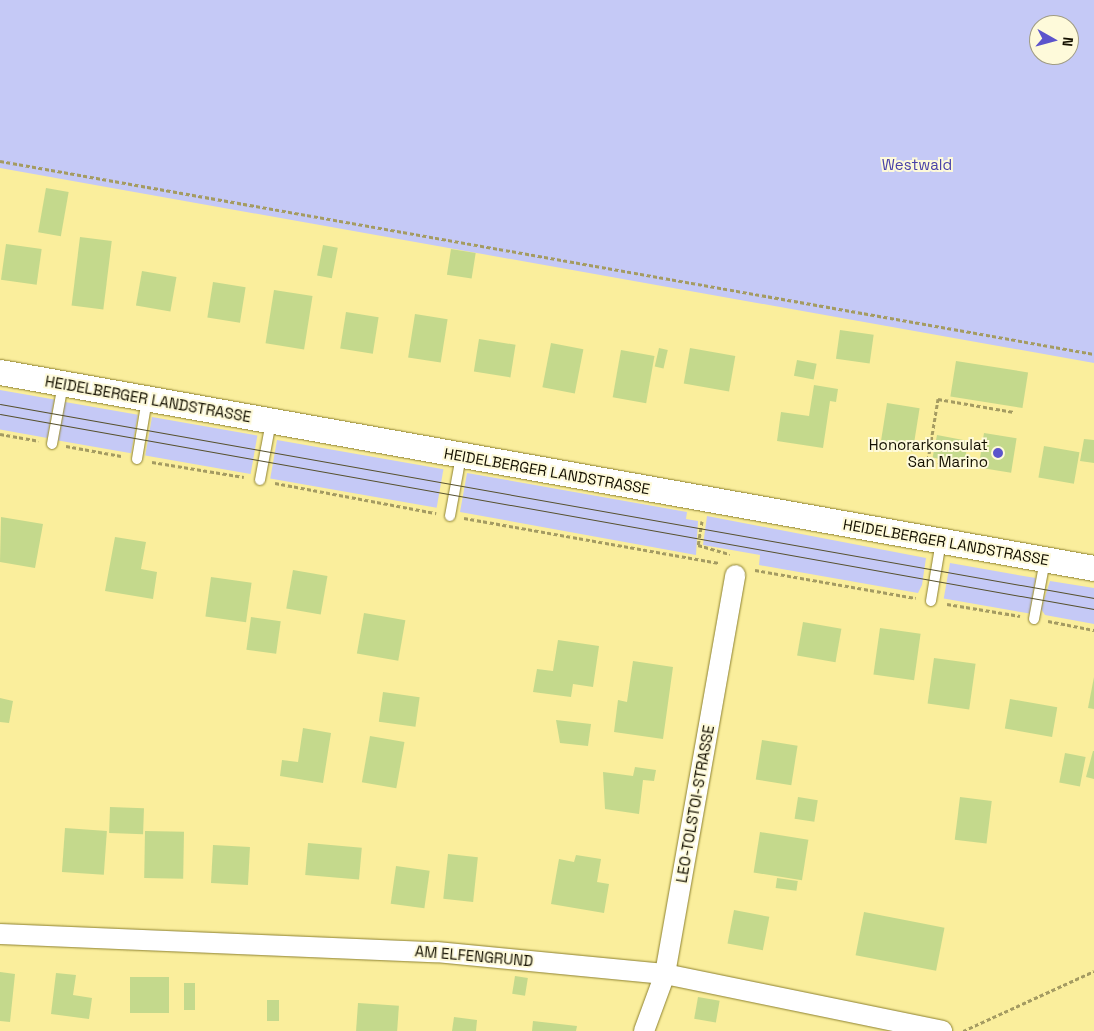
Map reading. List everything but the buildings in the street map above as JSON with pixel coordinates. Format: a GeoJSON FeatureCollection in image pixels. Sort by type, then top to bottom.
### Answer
{"type":"FeatureCollection","features":[{"type":"Feature","properties":{"kind":"street","name":"HEIDELBERGER LANDSTRASSE"},"geometry":{"type":"LineString","coordinates":[[0,372],[1094,568]]}},
{"type":"Feature","properties":{"kind":"street","name":"LEO-TOLSTOI-STRASSE"},"geometry":{"type":"LineString","coordinates":[[644,1031],[665,974],[737,566]]}},
{"type":"Feature","properties":{"kind":"street","name":"AM ELFENGRUND"},"geometry":{"type":"LineString","coordinates":[[0,934],[436,952],[665,974],[942,1031]]}},
{"type":"Feature","properties":{"kind":"lane"},"geometry":{"type":"LineString","coordinates":[[52,444],[63,384]]}},
{"type":"Feature","properties":{"kind":"lane"},"geometry":{"type":"LineString","coordinates":[[137,459],[147,399]]}},
{"type":"Feature","properties":{"kind":"lane"},"geometry":{"type":"LineString","coordinates":[[260,480],[271,422]]}},
{"type":"Feature","properties":{"kind":"lane"},"geometry":{"type":"LineString","coordinates":[[450,516],[461,456]]}},
{"type":"Feature","properties":{"kind":"lane"},"geometry":{"type":"LineString","coordinates":[[931,601],[941,540]]}},
{"type":"Feature","properties":{"kind":"lane"},"geometry":{"type":"LineString","coordinates":[[1034,619],[1045,560]]}},
{"type":"Feature","properties":{"kind":"path"},"geometry":{"type":"LineString","coordinates":[[0,162],[1094,354]]}},
{"type":"Feature","properties":{"kind":"path"},"geometry":{"type":"LineString","coordinates":[[948,463],[928,460],[938,399],[1014,412]]}},
{"type":"Feature","properties":{"kind":"path"},"geometry":{"type":"LineString","coordinates":[[0,434],[1094,630]]}},
{"type":"Feature","properties":{"kind":"path"},"geometry":{"type":"LineString","coordinates":[[706,499],[698,545],[737,566]]}},
{"type":"Feature","properties":{"kind":"path"},"geometry":{"type":"LineString","coordinates":[[962,1031],[1094,971]]}},
{"type":"Feature","properties":{"kind":"green space","name":"Westwald"},"geometry":{"type":"Polygon","coordinates":[[[0,0],[1094,0],[1094,363],[0,168],[0,0]]]}},
{"type":"Feature","properties":{"kind":"green space"},"geometry":{"type":"Polygon","coordinates":[[[0,390],[54,400],[47,438],[0,430],[0,390]]]}},
{"type":"Feature","properties":{"kind":"green space"},"geometry":{"type":"Polygon","coordinates":[[[65,402],[138,415],[131,453],[58,440],[65,402]]]}},
{"type":"Feature","properties":{"kind":"green space"},"geometry":{"type":"Polygon","coordinates":[[[152,417],[257,436],[251,474],[145,455],[152,417]]]}},
{"type":"Feature","properties":{"kind":"green space"},"geometry":{"type":"Polygon","coordinates":[[[277,440],[443,469],[437,508],[270,478],[277,440]]]}},
{"type":"Feature","properties":{"kind":"green space"},"geometry":{"type":"Polygon","coordinates":[[[467,473],[687,512],[686,519],[698,521],[696,555],[460,512],[467,473]]]}},
{"type":"Feature","properties":{"kind":"green space"},"geometry":{"type":"Polygon","coordinates":[[[707,516],[926,558],[922,585],[918,593],[759,565],[760,555],[703,545],[707,516]]]}},
{"type":"Feature","properties":{"kind":"green space"},"geometry":{"type":"Polygon","coordinates":[[[950,563],[1036,578],[1029,614],[944,598],[950,563]]]}},
{"type":"Feature","properties":{"kind":"green space"},"geometry":{"type":"Polygon","coordinates":[[[1050,581],[1094,588],[1094,624],[1045,615],[1041,609],[1050,581]]]}},
{"type":"Feature","properties":{"kind":"tram line"},"geometry":{"type":"LineString","coordinates":[[0,404],[1094,598]]}},
{"type":"Feature","properties":{"kind":"tram line"},"geometry":{"type":"LineString","coordinates":[[0,414],[1094,609]]}},
{"type":"Feature","properties":{"kind":"place","name":"Honorarkonsulat San Marino"},"geometry":{"type":"Point","coordinates":[998,453]}}]}
